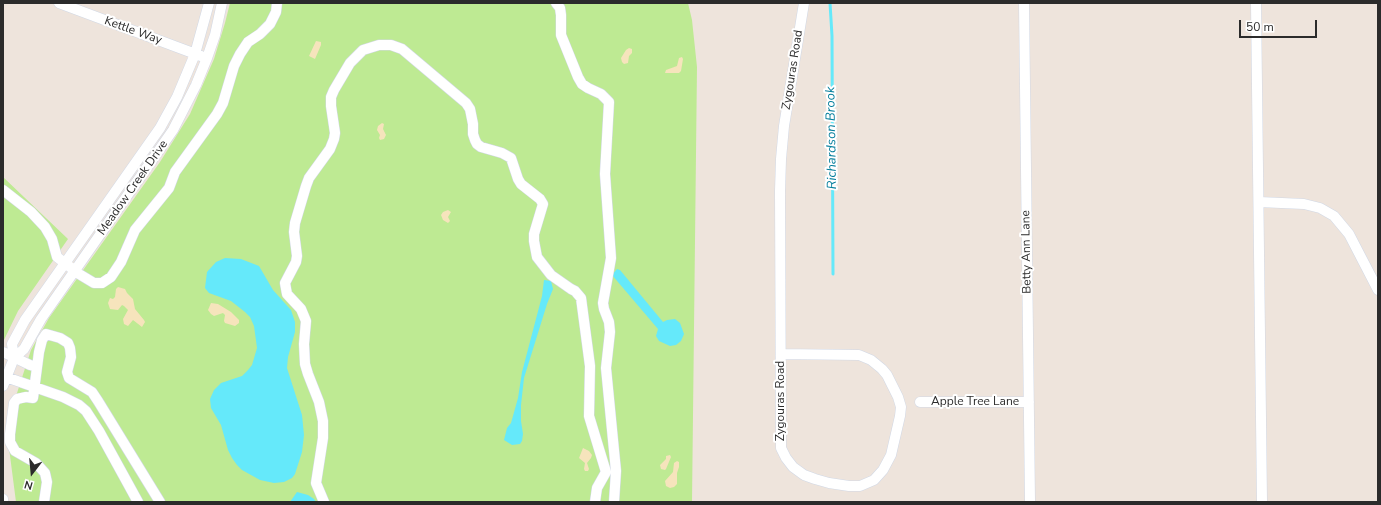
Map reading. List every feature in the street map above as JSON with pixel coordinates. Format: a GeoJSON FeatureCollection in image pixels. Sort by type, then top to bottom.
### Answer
{"type":"FeatureCollection","features":[{"type":"Feature","properties":{"kind":"street","name":"Kettle Way"},"geometry":{"type":"LineString","coordinates":[[59,3],[207,58]]}},
{"type":"Feature","properties":{"kind":"street","name":"Meadow Creek Drive"},"geometry":{"type":"LineString","coordinates":[[14,358],[12,344],[33,308],[160,128],[177,97],[195,54],[209,3]]}},
{"type":"Feature","properties":{"kind":"street","name":"Meadow Creek Drive"},"geometry":{"type":"LineString","coordinates":[[4,380],[14,358],[24,350],[41,319],[173,130],[194,90],[207,58],[222,3]]}},
{"type":"Feature","properties":{"kind":"street"},"geometry":{"type":"LineString","coordinates":[[3,190],[31,212],[45,227],[52,239],[57,256],[65,263],[84,278],[94,283],[102,283],[111,277],[121,262],[135,230],[169,188],[176,172],[217,114],[223,102],[234,66],[240,54],[248,42],[260,34],[270,24],[276,12],[277,3]]}},
{"type":"Feature","properties":{"kind":"street"},"geometry":{"type":"LineString","coordinates":[[556,3],[560,8],[561,35],[578,77],[582,84],[601,94],[609,102],[605,174],[611,258],[603,303],[609,322],[610,332],[608,359],[606,364],[616,471],[614,502]]}},
{"type":"Feature","properties":{"kind":"street","name":"Zygouras Road"},"geometry":{"type":"LineString","coordinates":[[781,354],[859,355],[871,360],[882,369],[898,397],[901,407],[893,449],[883,470],[874,480],[865,484],[854,486],[829,484],[804,475],[793,467],[781,448],[781,354],[781,154],[784,126],[804,3]]}},
{"type":"Feature","properties":{"kind":"street","name":"Betty Ann Lane"},"geometry":{"type":"LineString","coordinates":[[1024,3],[1030,502]]}},
{"type":"Feature","properties":{"kind":"street"},"geometry":{"type":"LineString","coordinates":[[1256,3],[1262,502]]}},
{"type":"Feature","properties":{"kind":"street"},"geometry":{"type":"LineString","coordinates":[[324,502],[316,483],[323,438],[323,421],[319,402],[305,364],[304,344],[306,321],[301,309],[287,294],[285,283],[296,262],[297,256],[294,223],[306,186],[330,149],[334,139],[335,133],[331,97],[350,64],[356,57],[363,50],[380,45],[391,45],[402,49],[466,103],[470,108],[473,134],[478,144],[481,147],[502,153],[511,158],[521,184],[540,199],[543,204],[534,234],[537,257],[551,275],[575,291],[581,298],[590,366],[589,416],[606,472],[597,488],[595,502]]}},
{"type":"Feature","properties":{"kind":"street"},"geometry":{"type":"LineString","coordinates":[[1259,202],[1304,204],[1320,208],[1334,216],[1349,234],[1378,290]]}},
{"type":"Feature","properties":{"kind":"street"},"geometry":{"type":"LineString","coordinates":[[97,218],[107,225]]}},
{"type":"Feature","properties":{"kind":"street"},"geometry":{"type":"LineString","coordinates":[[44,502],[47,482],[45,473],[36,463],[15,451],[10,442],[7,422],[17,399],[26,397],[33,398],[42,340],[46,334],[60,338],[68,343],[71,357],[67,372],[70,378],[92,392],[160,502]]}},
{"type":"Feature","properties":{"kind":"street"},"geometry":{"type":"LineString","coordinates":[[3,352],[30,365],[37,366]]}},
{"type":"Feature","properties":{"kind":"street"},"geometry":{"type":"LineString","coordinates":[[4,380],[35,387],[72,401],[86,411],[99,431],[138,502]]}},
{"type":"Feature","properties":{"kind":"street","name":"Apple Tree Lane"},"geometry":{"type":"LineString","coordinates":[[920,402],[1029,402]]}},
{"type":"Feature","properties":{"kind":"green space"},"geometry":{"type":"Polygon","coordinates":[[[230,3],[688,3],[692,20],[697,67],[692,502],[16,502],[9,448],[12,418],[17,393],[31,350],[49,318],[160,162],[190,114],[214,59],[230,3]]]}},
{"type":"Feature","properties":{"kind":"green space"},"geometry":{"type":"Polygon","coordinates":[[[3,177],[68,239],[18,311],[3,342],[3,177]]]}},
{"type":"Feature","properties":{"kind":"sand"},"geometry":{"type":"Polygon","coordinates":[[[316,41],[321,42],[321,45],[315,59],[309,56],[316,41]]]}},
{"type":"Feature","properties":{"kind":"sand"},"geometry":{"type":"Polygon","coordinates":[[[629,48],[632,49],[632,53],[629,56],[628,63],[624,64],[621,58],[629,48]]]}},
{"type":"Feature","properties":{"kind":"sand"},"geometry":{"type":"Polygon","coordinates":[[[682,57],[681,71],[679,73],[665,73],[666,70],[677,66],[679,58],[682,57]]]}},
{"type":"Feature","properties":{"kind":"sand"},"geometry":{"type":"Polygon","coordinates":[[[382,123],[384,124],[383,129],[386,135],[384,139],[380,140],[380,135],[377,130],[378,126],[382,123]]]}},
{"type":"Feature","properties":{"kind":"sand"},"geometry":{"type":"Polygon","coordinates":[[[448,210],[451,212],[448,217],[450,221],[448,223],[443,220],[441,215],[443,212],[448,210]]]}},
{"type":"Feature","properties":{"kind":"sand"},"geometry":{"type":"Polygon","coordinates":[[[118,287],[125,289],[133,299],[135,309],[145,322],[142,327],[133,320],[128,326],[124,324],[123,319],[128,310],[124,306],[122,305],[118,310],[110,309],[108,303],[110,298],[113,299],[115,297],[116,289],[118,287]]]}},
{"type":"Feature","properties":{"kind":"sand"},"geometry":{"type":"Polygon","coordinates":[[[211,303],[218,304],[231,312],[239,320],[239,323],[235,326],[225,323],[225,315],[223,313],[214,316],[211,314],[208,310],[211,303]]]}},
{"type":"Feature","properties":{"kind":"sand"},"geometry":{"type":"Polygon","coordinates":[[[583,448],[589,451],[592,455],[587,463],[589,469],[588,471],[585,471],[585,463],[579,458],[583,448]]]}},
{"type":"Feature","properties":{"kind":"sand"},"geometry":{"type":"Polygon","coordinates":[[[670,455],[671,457],[666,469],[661,469],[660,465],[666,459],[666,456],[670,455]]]}},
{"type":"Feature","properties":{"kind":"sand"},"geometry":{"type":"Polygon","coordinates":[[[677,461],[679,462],[679,467],[677,473],[677,484],[670,488],[666,486],[665,481],[673,472],[674,463],[677,461]]]}},
{"type":"Feature","properties":{"kind":"water"},"geometry":{"type":"Polygon","coordinates":[[[225,258],[241,259],[259,266],[273,290],[291,310],[295,322],[295,332],[288,357],[287,368],[302,415],[304,435],[302,452],[295,474],[292,478],[284,482],[274,483],[260,480],[242,470],[237,465],[228,450],[221,425],[211,408],[210,399],[214,390],[221,383],[242,376],[252,365],[257,348],[254,326],[250,317],[231,301],[209,293],[205,288],[207,272],[216,262],[225,258]]]}},
{"type":"Feature","properties":{"kind":"water"},"geometry":{"type":"Polygon","coordinates":[[[617,269],[620,270],[663,322],[675,319],[680,323],[684,334],[681,341],[676,345],[670,346],[659,341],[656,336],[658,329],[612,275],[617,269]]]}},
{"type":"Feature","properties":{"kind":"water"},"geometry":{"type":"Polygon","coordinates":[[[544,280],[551,281],[553,289],[524,378],[521,405],[522,441],[520,444],[512,445],[504,440],[507,428],[511,423],[518,398],[522,372],[542,296],[544,280]]]}},
{"type":"Feature","properties":{"kind":"water"},"geometry":{"type":"Polygon","coordinates":[[[297,492],[308,495],[316,502],[290,502],[297,492]]]}},
{"type":"Feature","properties":{"kind":"waterway","name":"Richardson Brook"},"geometry":{"type":"LineString","coordinates":[[830,3],[832,36],[833,274]]}}]}
